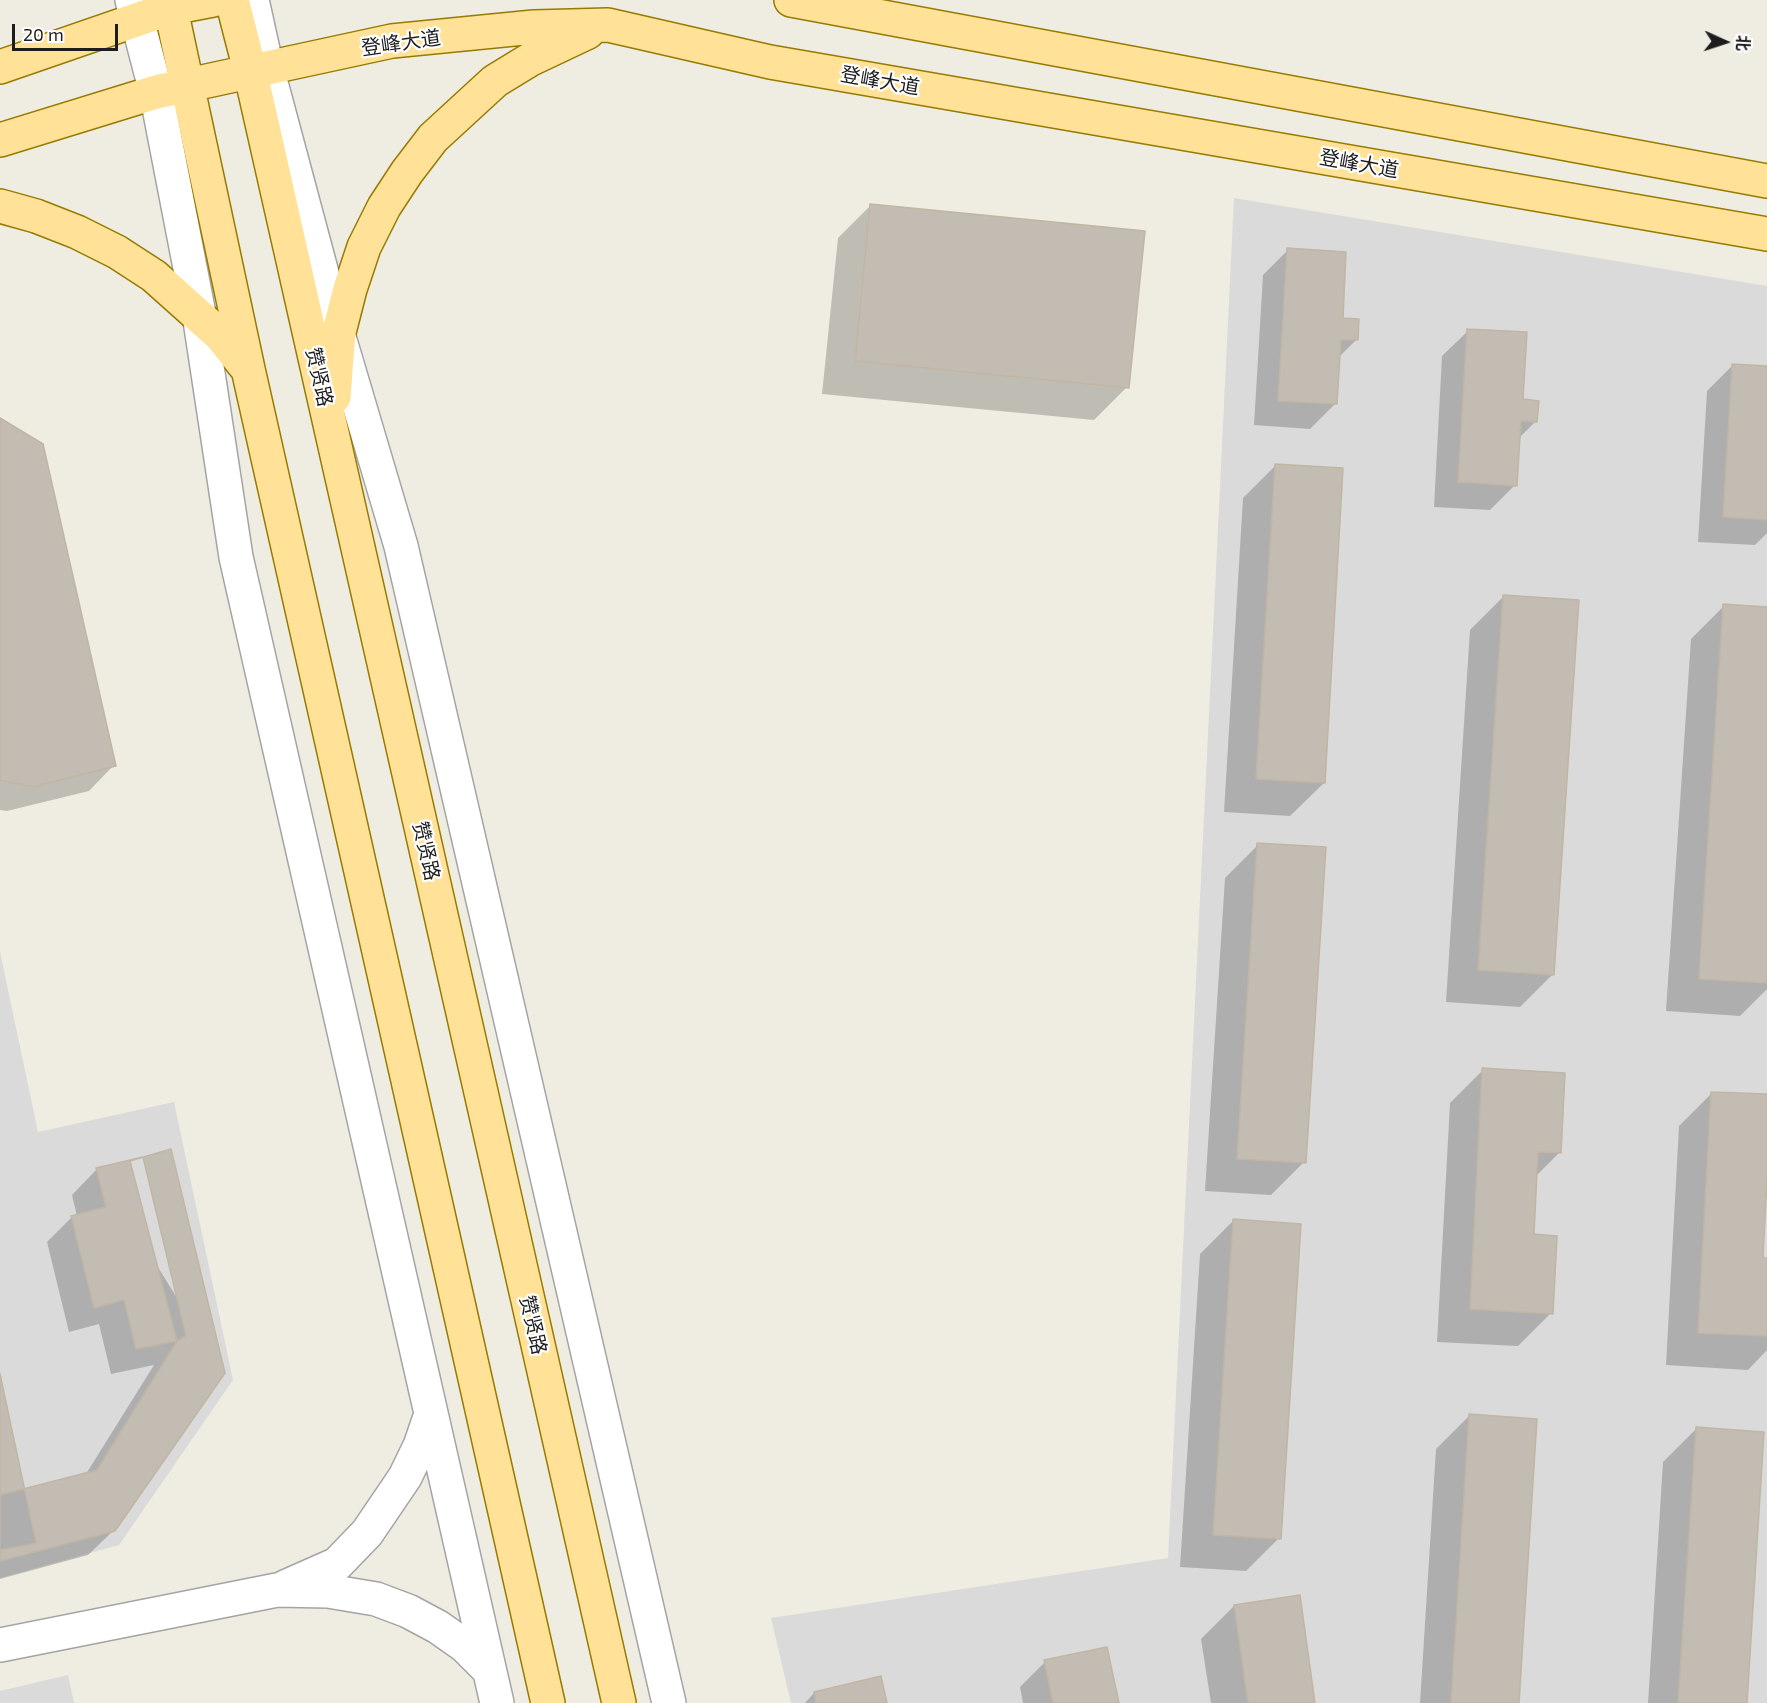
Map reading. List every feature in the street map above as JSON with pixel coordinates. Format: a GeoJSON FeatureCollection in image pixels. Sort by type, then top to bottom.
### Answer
{"type":"FeatureCollection","features":[{"type":"Feature","properties":{"kind":"main road"},"geometry":{"type":"LineString","coordinates":[[0,67],[135,10],[213,0]]}},
{"type":"Feature","properties":{"kind":"main road","name":"赞贤路"},"geometry":{"type":"LineString","coordinates":[[232,0],[259,69],[339,465],[619,1703]]}},
{"type":"Feature","properties":{"kind":"main road"},"geometry":{"type":"LineString","coordinates":[[791,0],[1767,181]]}},
{"type":"Feature","properties":{"kind":"main road"},"geometry":{"type":"LineString","coordinates":[[170,4],[248,369],[548,1703]]}},
{"type":"Feature","properties":{"kind":"main road"},"geometry":{"type":"LineString","coordinates":[[339,465],[334,421],[334,376],[339,337],[350,289],[364,247],[390,198],[433,138],[495,81],[550,49],[608,25]]}},
{"type":"Feature","properties":{"kind":"main road","name":"登峰大道"},"geometry":{"type":"LineString","coordinates":[[0,140],[156,92],[392,42],[534,27],[608,25],[770,62],[1767,234]]}},
{"type":"Feature","properties":{"kind":"main road"},"geometry":{"type":"LineString","coordinates":[[0,206],[67,228],[117,252],[154,276],[199,314],[248,369]]}},
{"type":"Feature","properties":{"kind":"street"},"geometry":{"type":"LineString","coordinates":[[252,0],[259,69],[401,546],[669,1703]]}},
{"type":"Feature","properties":{"kind":"street"},"geometry":{"type":"LineString","coordinates":[[135,10],[156,92],[199,314],[236,557],[496,1703]]}},
{"type":"Feature","properties":{"kind":"street"},"geometry":{"type":"LineString","coordinates":[[0,1645],[277,1590],[337,1564],[367,1533],[405,1477],[420,1446],[431,1414]]}},
{"type":"Feature","properties":{"kind":"street"},"geometry":{"type":"LineString","coordinates":[[277,1590],[352,1594],[408,1611],[438,1627],[465,1646],[489,1670]]}},
{"type":"Feature","properties":{"kind":"shaded area"},"geometry":{"type":"Polygon","coordinates":[[[1234,198],[1767,286],[1767,1703],[791,1703],[771,1618],[1168,1558],[1234,198]]]}},
{"type":"Feature","properties":{"kind":"shaded area"},"geometry":{"type":"Polygon","coordinates":[[[0,952],[38,1132],[174,1102],[233,1380],[119,1545],[0,1578],[0,952]]]}},
{"type":"Feature","properties":{"kind":"shaded area"},"geometry":{"type":"Polygon","coordinates":[[[68,1675],[74,1703],[0,1703],[0,1691],[68,1675]]]}},
{"type":"Feature","properties":{"kind":"building"},"geometry":{"type":"Polygon","coordinates":[[[870,204],[1145,231],[1129,388],[855,361],[870,204]]]}},
{"type":"Feature","properties":{"kind":"building"},"geometry":{"type":"Polygon","coordinates":[[[1287,248],[1346,252],[1343,318],[1359,319],[1358,340],[1341,340],[1337,404],[1278,401],[1287,248]]]}},
{"type":"Feature","properties":{"kind":"building"},"geometry":{"type":"Polygon","coordinates":[[[1467,329],[1527,332],[1523,399],[1539,401],[1537,422],[1521,421],[1517,486],[1458,482],[1467,329]]]}},
{"type":"Feature","properties":{"kind":"building"},"geometry":{"type":"Polygon","coordinates":[[[1732,364],[1767,366],[1767,520],[1723,517],[1732,364]]]}},
{"type":"Feature","properties":{"kind":"building"},"geometry":{"type":"Polygon","coordinates":[[[0,418],[43,444],[116,766],[33,787],[0,780],[0,418]]]}},
{"type":"Feature","properties":{"kind":"building"},"geometry":{"type":"Polygon","coordinates":[[[1275,464],[1343,468],[1325,783],[1256,779],[1275,464]]]}},
{"type":"Feature","properties":{"kind":"building"},"geometry":{"type":"Polygon","coordinates":[[[1503,595],[1579,600],[1554,975],[1478,970],[1503,595]]]}},
{"type":"Feature","properties":{"kind":"building"},"geometry":{"type":"Polygon","coordinates":[[[1723,604],[1767,607],[1767,983],[1699,979],[1723,604]]]}},
{"type":"Feature","properties":{"kind":"building"},"geometry":{"type":"Polygon","coordinates":[[[1257,843],[1326,847],[1306,1163],[1237,1159],[1257,843]]]}},
{"type":"Feature","properties":{"kind":"building"},"geometry":{"type":"Polygon","coordinates":[[[1482,1068],[1565,1073],[1561,1153],[1538,1152],[1534,1234],[1557,1236],[1553,1314],[1470,1309],[1482,1068]]]}},
{"type":"Feature","properties":{"kind":"building"},"geometry":{"type":"Polygon","coordinates":[[[1711,1092],[1767,1094],[1767,1176],[1763,1258],[1767,1258],[1767,1336],[1698,1333],[1711,1092]]]}},
{"type":"Feature","properties":{"kind":"building"},"geometry":{"type":"Polygon","coordinates":[[[171,1149],[225,1373],[115,1531],[0,1561],[0,1495],[97,1470],[177,1341],[130,1161],[171,1149]]]}},
{"type":"Feature","properties":{"kind":"building"},"geometry":{"type":"Polygon","coordinates":[[[143,1157],[186,1336],[177,1341],[136,1349],[124,1300],[94,1308],[71,1216],[106,1207],[96,1168],[143,1157]]]}},
{"type":"Feature","properties":{"kind":"building"},"geometry":{"type":"Polygon","coordinates":[[[1233,1219],[1301,1224],[1281,1539],[1213,1535],[1233,1219]]]}},
{"type":"Feature","properties":{"kind":"building"},"geometry":{"type":"Polygon","coordinates":[[[0,1374],[36,1543],[0,1550],[0,1374]]]}},
{"type":"Feature","properties":{"kind":"building"},"geometry":{"type":"Polygon","coordinates":[[[1469,1414],[1537,1419],[1519,1703],[1451,1703],[1469,1414]]]}},
{"type":"Feature","properties":{"kind":"building"},"geometry":{"type":"Polygon","coordinates":[[[1696,1427],[1764,1432],[1747,1703],[1678,1703],[1696,1427]]]}},
{"type":"Feature","properties":{"kind":"building"},"geometry":{"type":"Polygon","coordinates":[[[1300,1595],[1315,1703],[1248,1703],[1234,1605],[1300,1595]]]}},
{"type":"Feature","properties":{"kind":"building"},"geometry":{"type":"Polygon","coordinates":[[[1107,1647],[1119,1703],[1053,1703],[1044,1660],[1107,1647]]]}},
{"type":"Feature","properties":{"kind":"building"},"geometry":{"type":"Polygon","coordinates":[[[881,1676],[887,1703],[816,1703],[814,1692],[881,1676]]]}}]}
